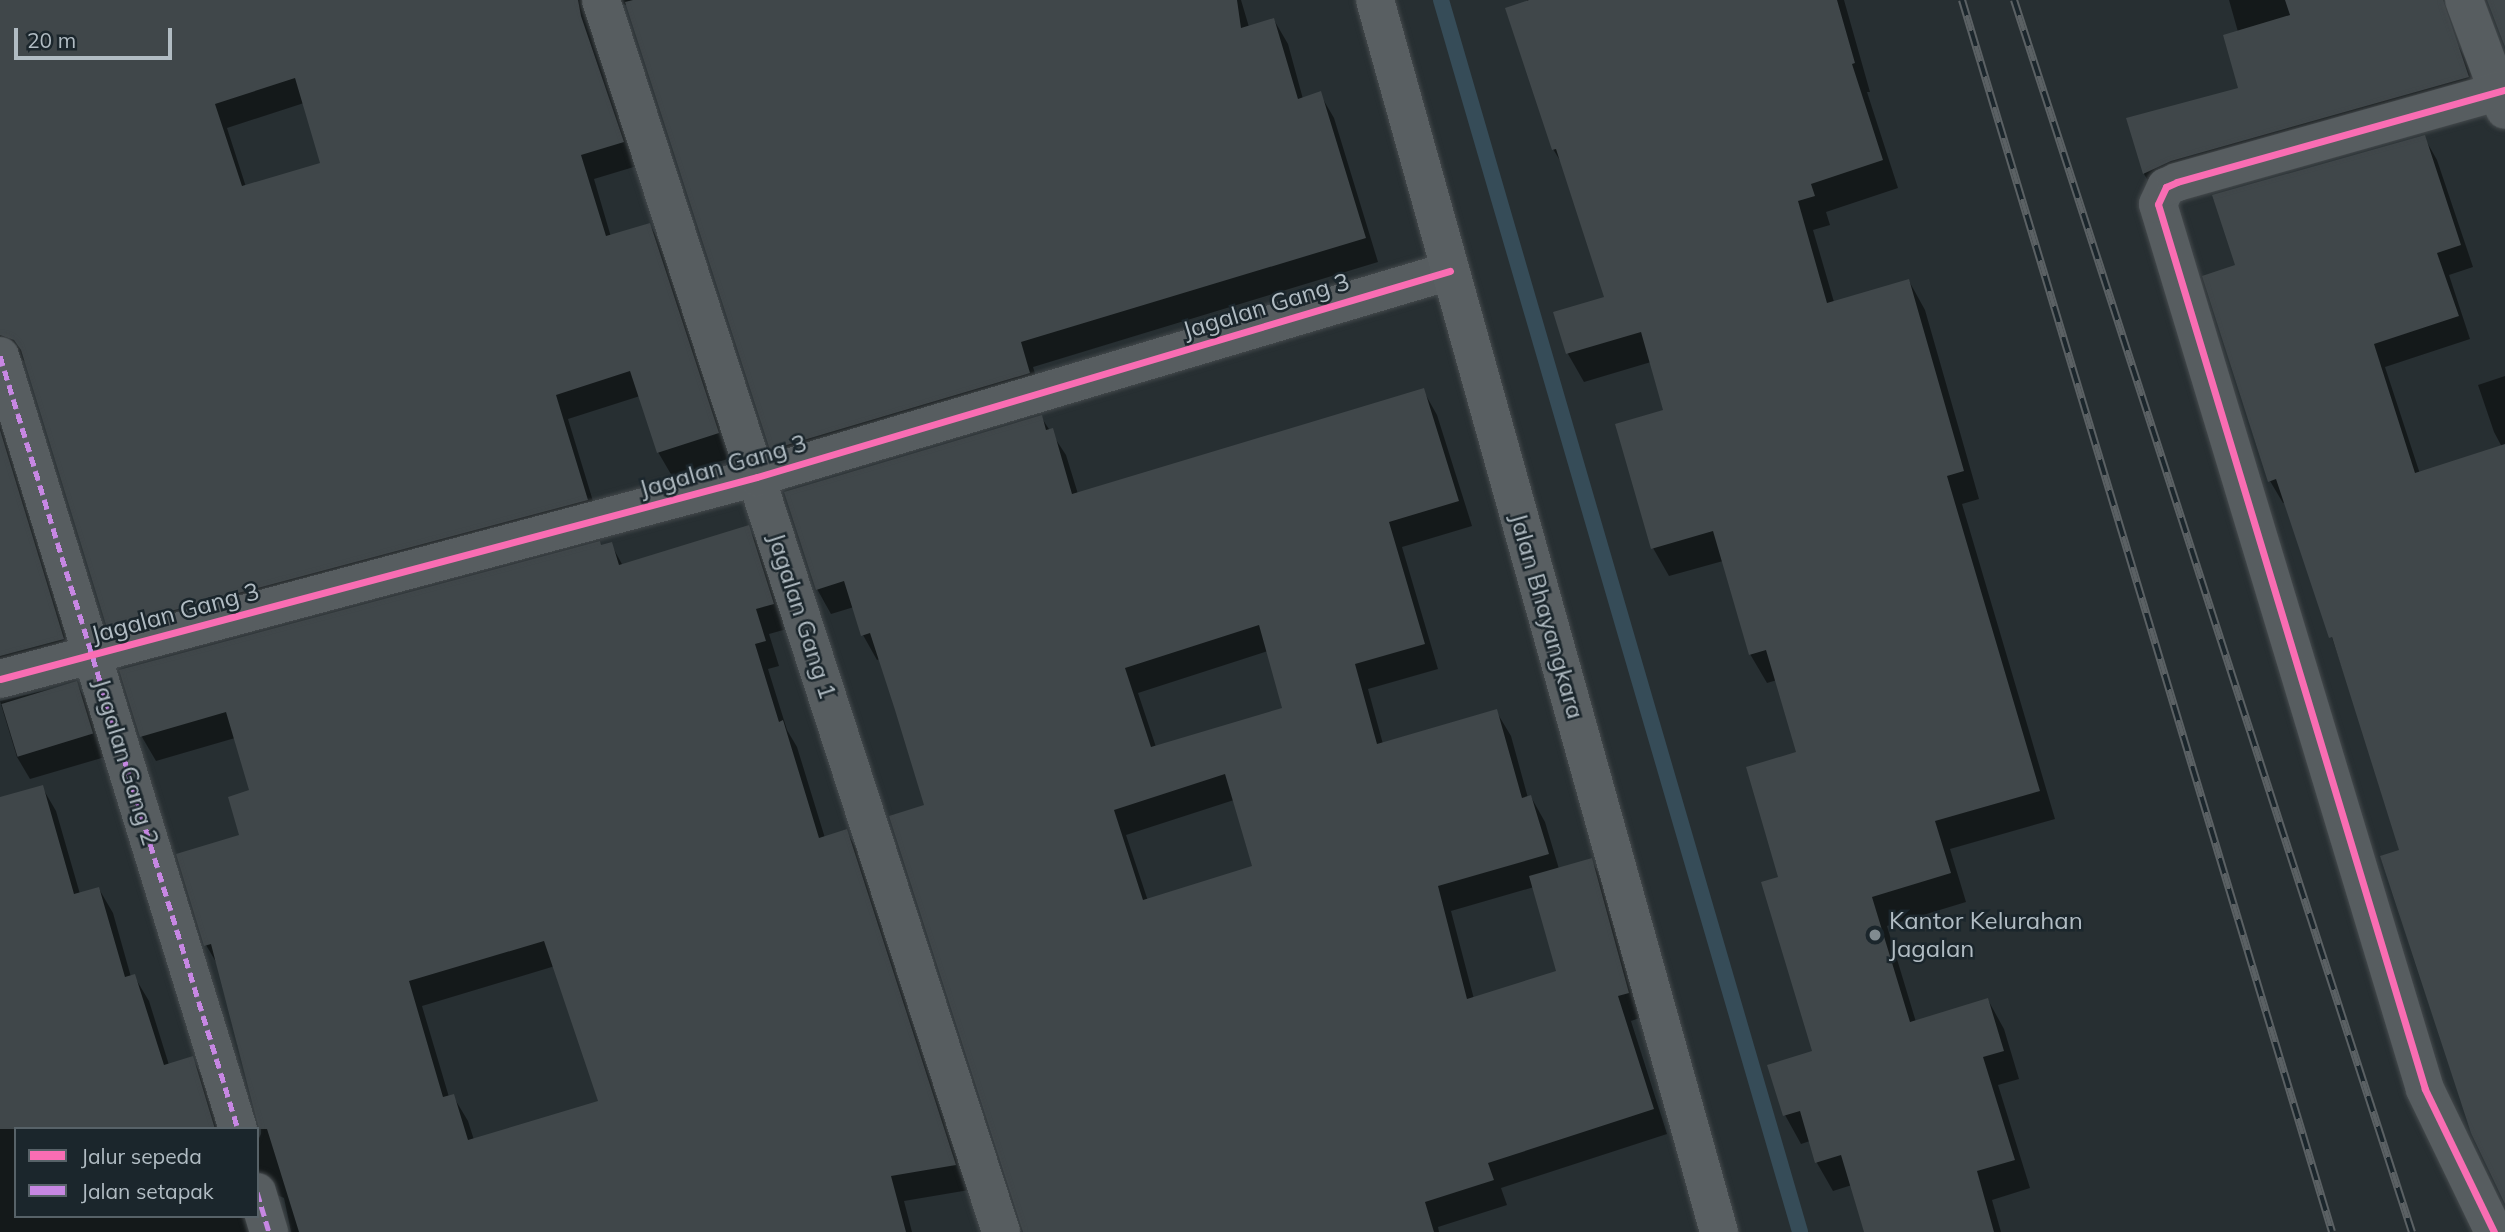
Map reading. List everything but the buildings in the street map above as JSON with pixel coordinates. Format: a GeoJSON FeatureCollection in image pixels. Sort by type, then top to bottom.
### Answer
{"type":"FeatureCollection","features":[{"type":"Feature","properties":{"kind":"main road","name":"Jalan Bhayangkara"},"geometry":{"type":"LineString","coordinates":[[1375,0],[1719,1232]]}},
{"type":"Feature","properties":{"kind":"street","name":"Jagalan Gang 1"},"geometry":{"type":"LineString","coordinates":[[601,0],[1001,1232]]}},
{"type":"Feature","properties":{"kind":"street"},"geometry":{"type":"LineString","coordinates":[[2464,0],[2503,97],[2177,182],[2166,187],[2158,204],[2425,1089],[2494,1232]]}},
{"type":"Feature","properties":{"kind":"street","name":"Jagalan Gang 3"},"geometry":{"type":"LineString","coordinates":[[0,679],[757,477],[1450,271]]}},
{"type":"Feature","properties":{"kind":"street","name":"Jagalan Gang 2"},"geometry":{"type":"LineString","coordinates":[[0,356],[237,1127]]}},
{"type":"Feature","properties":{"kind":"street"},"geometry":{"type":"LineString","coordinates":[[259,1199],[269,1232]]}},
{"type":"Feature","properties":{"kind":"waterway"},"geometry":{"type":"LineString","coordinates":[[1441,0],[1800,1232]]}},
{"type":"Feature","properties":{"kind":"railway"},"geometry":{"type":"LineString","coordinates":[[1962,0],[2332,1232]]}},
{"type":"Feature","properties":{"kind":"railway"},"geometry":{"type":"LineString","coordinates":[[2014,0],[2412,1232]]}},
{"type":"Feature","properties":{"kind":"marked path"},"geometry":{"type":"LineString","coordinates":[[0,356],[237,1127]]}},
{"type":"Feature","properties":{"kind":"marked path"},"geometry":{"type":"LineString","coordinates":[[259,1199],[269,1232]]}},
{"type":"Feature","properties":{"kind":"cycle path"},"geometry":{"type":"LineString","coordinates":[[2494,1232],[2425,1089],[2158,204],[2166,187],[2177,182],[2505,90]]}},
{"type":"Feature","properties":{"kind":"cycle path"},"geometry":{"type":"LineString","coordinates":[[0,679],[757,477],[1450,271]]}},
{"type":"Feature","properties":{"kind":"place","name":"Kantor Kelurahan Jagalan"},"geometry":{"type":"Point","coordinates":[1875,935]}}]}
